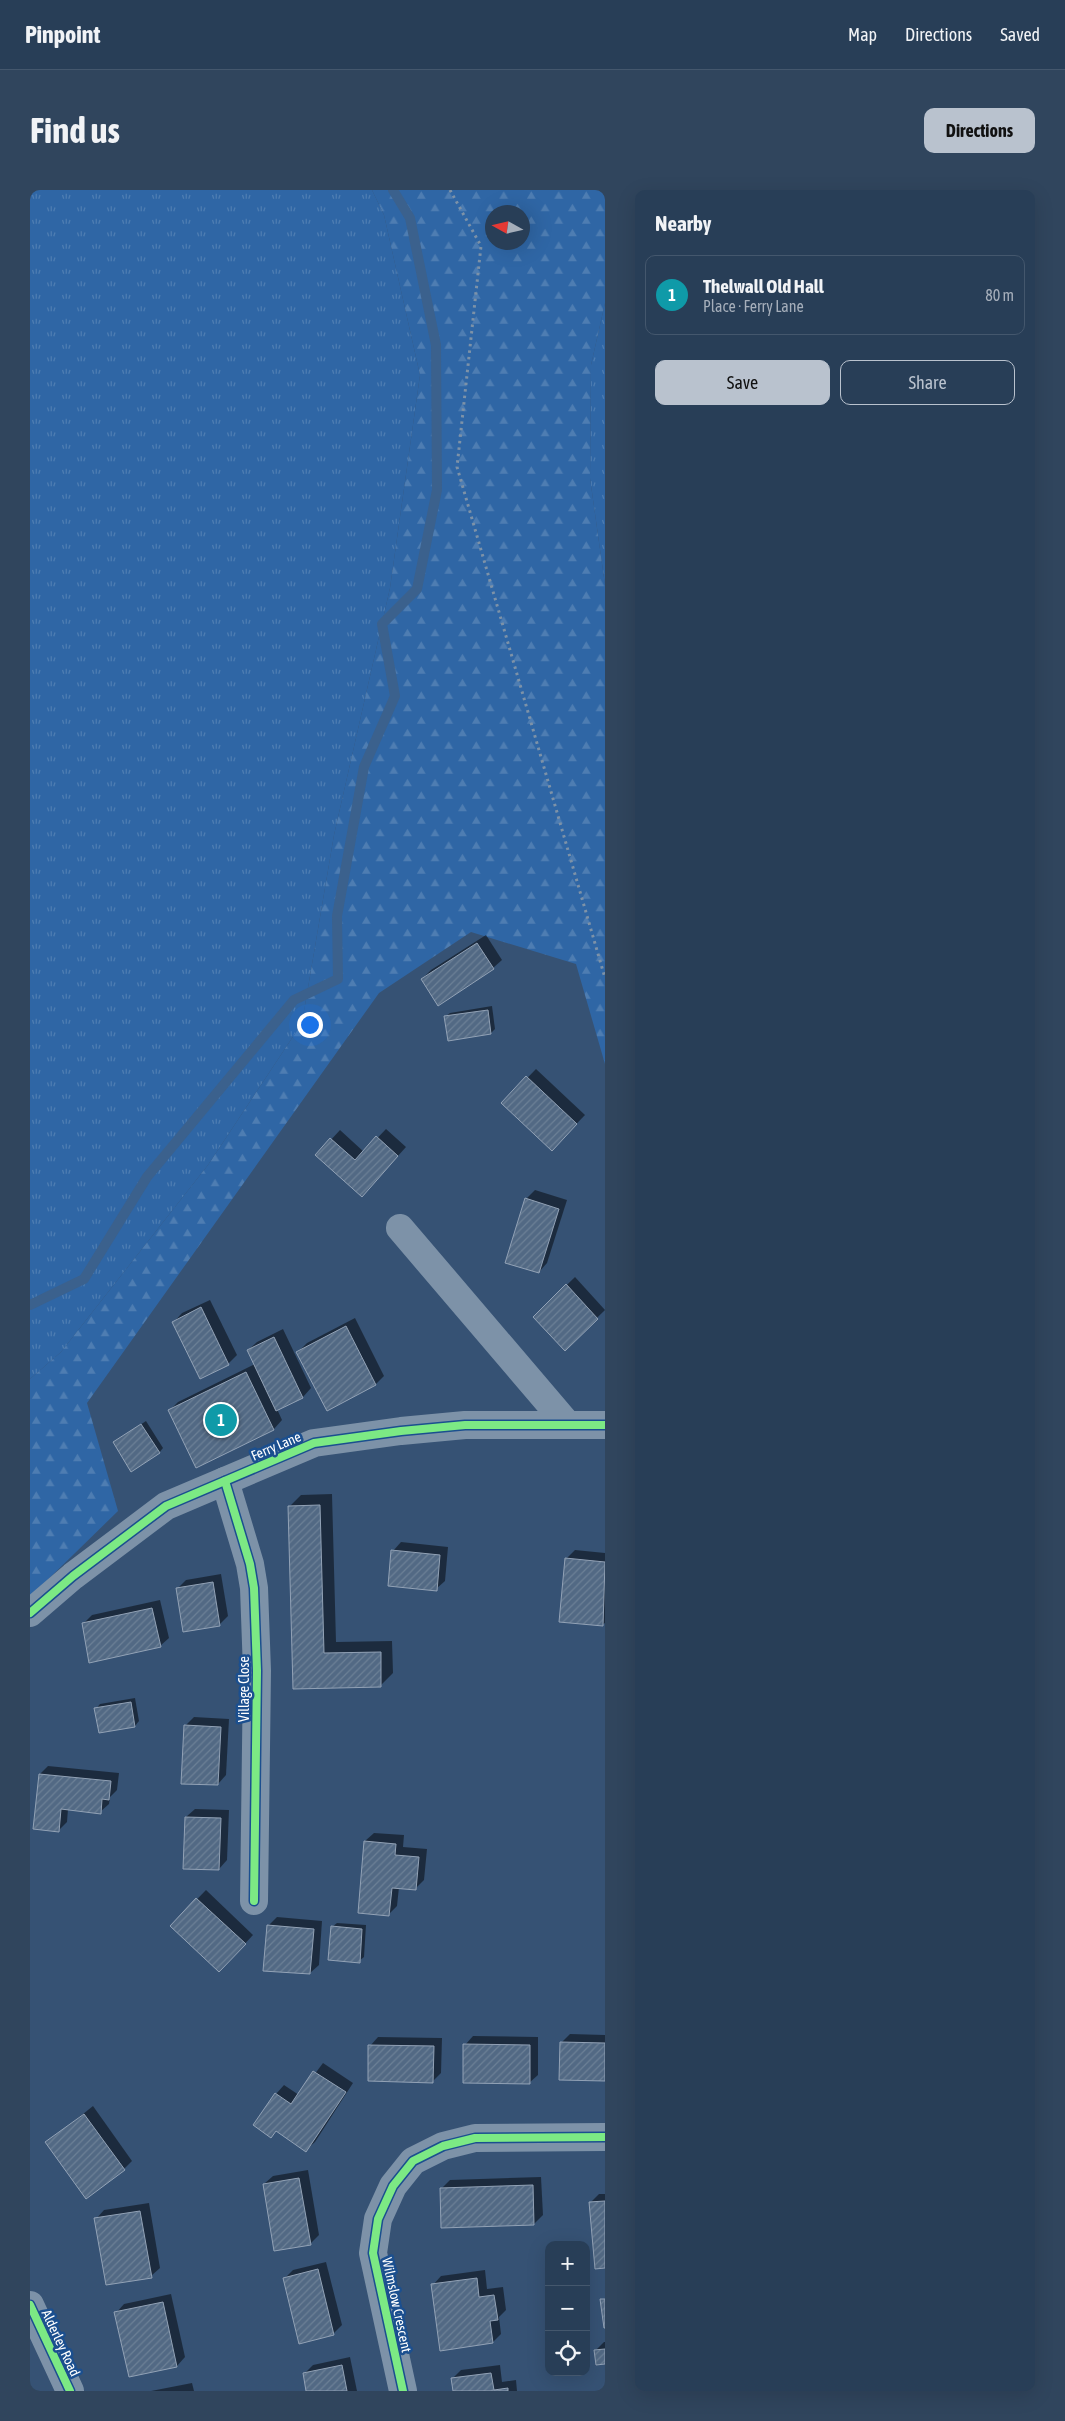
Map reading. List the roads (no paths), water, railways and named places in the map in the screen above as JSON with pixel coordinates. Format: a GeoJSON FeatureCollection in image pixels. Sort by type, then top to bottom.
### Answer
{"type":"FeatureCollection","features":[{"type":"Feature","properties":{"kind":"street"},"geometry":{"type":"LineString","coordinates":[[400,1228],[568,1425]]}},
{"type":"Feature","properties":{"kind":"street","name":"Ferry Lane"},"geometry":{"type":"LineString","coordinates":[[30,1613],[72,1576],[166,1506],[314,1443],[465,1425],[605,1425]]}},
{"type":"Feature","properties":{"kind":"street","name":"Village Close"},"geometry":{"type":"LineString","coordinates":[[225,1481],[250,1564],[254,1588],[257,1672],[254,1902]]}},
{"type":"Feature","properties":{"kind":"street","name":"Wilmslow Crescent"},"geometry":{"type":"LineString","coordinates":[[403,2391],[373,2253],[378,2219],[393,2186],[413,2161],[443,2146],[475,2138],[605,2137]]}},
{"type":"Feature","properties":{"kind":"street","name":"Alderley Road"},"geometry":{"type":"LineString","coordinates":[[30,2305],[70,2391]]}},
{"type":"Feature","properties":{"kind":"waterway"},"geometry":{"type":"LineString","coordinates":[[30,1305],[84,1279],[147,1177],[294,1000],[338,979],[337,916],[364,767],[395,696],[382,624],[417,589],[437,490],[436,345],[410,218],[393,190]]}},
{"type":"Feature","properties":{"kind":"place","name":"Thelwall Old Hall"},"geometry":{"type":"Point","coordinates":[221,1420]}}]}
